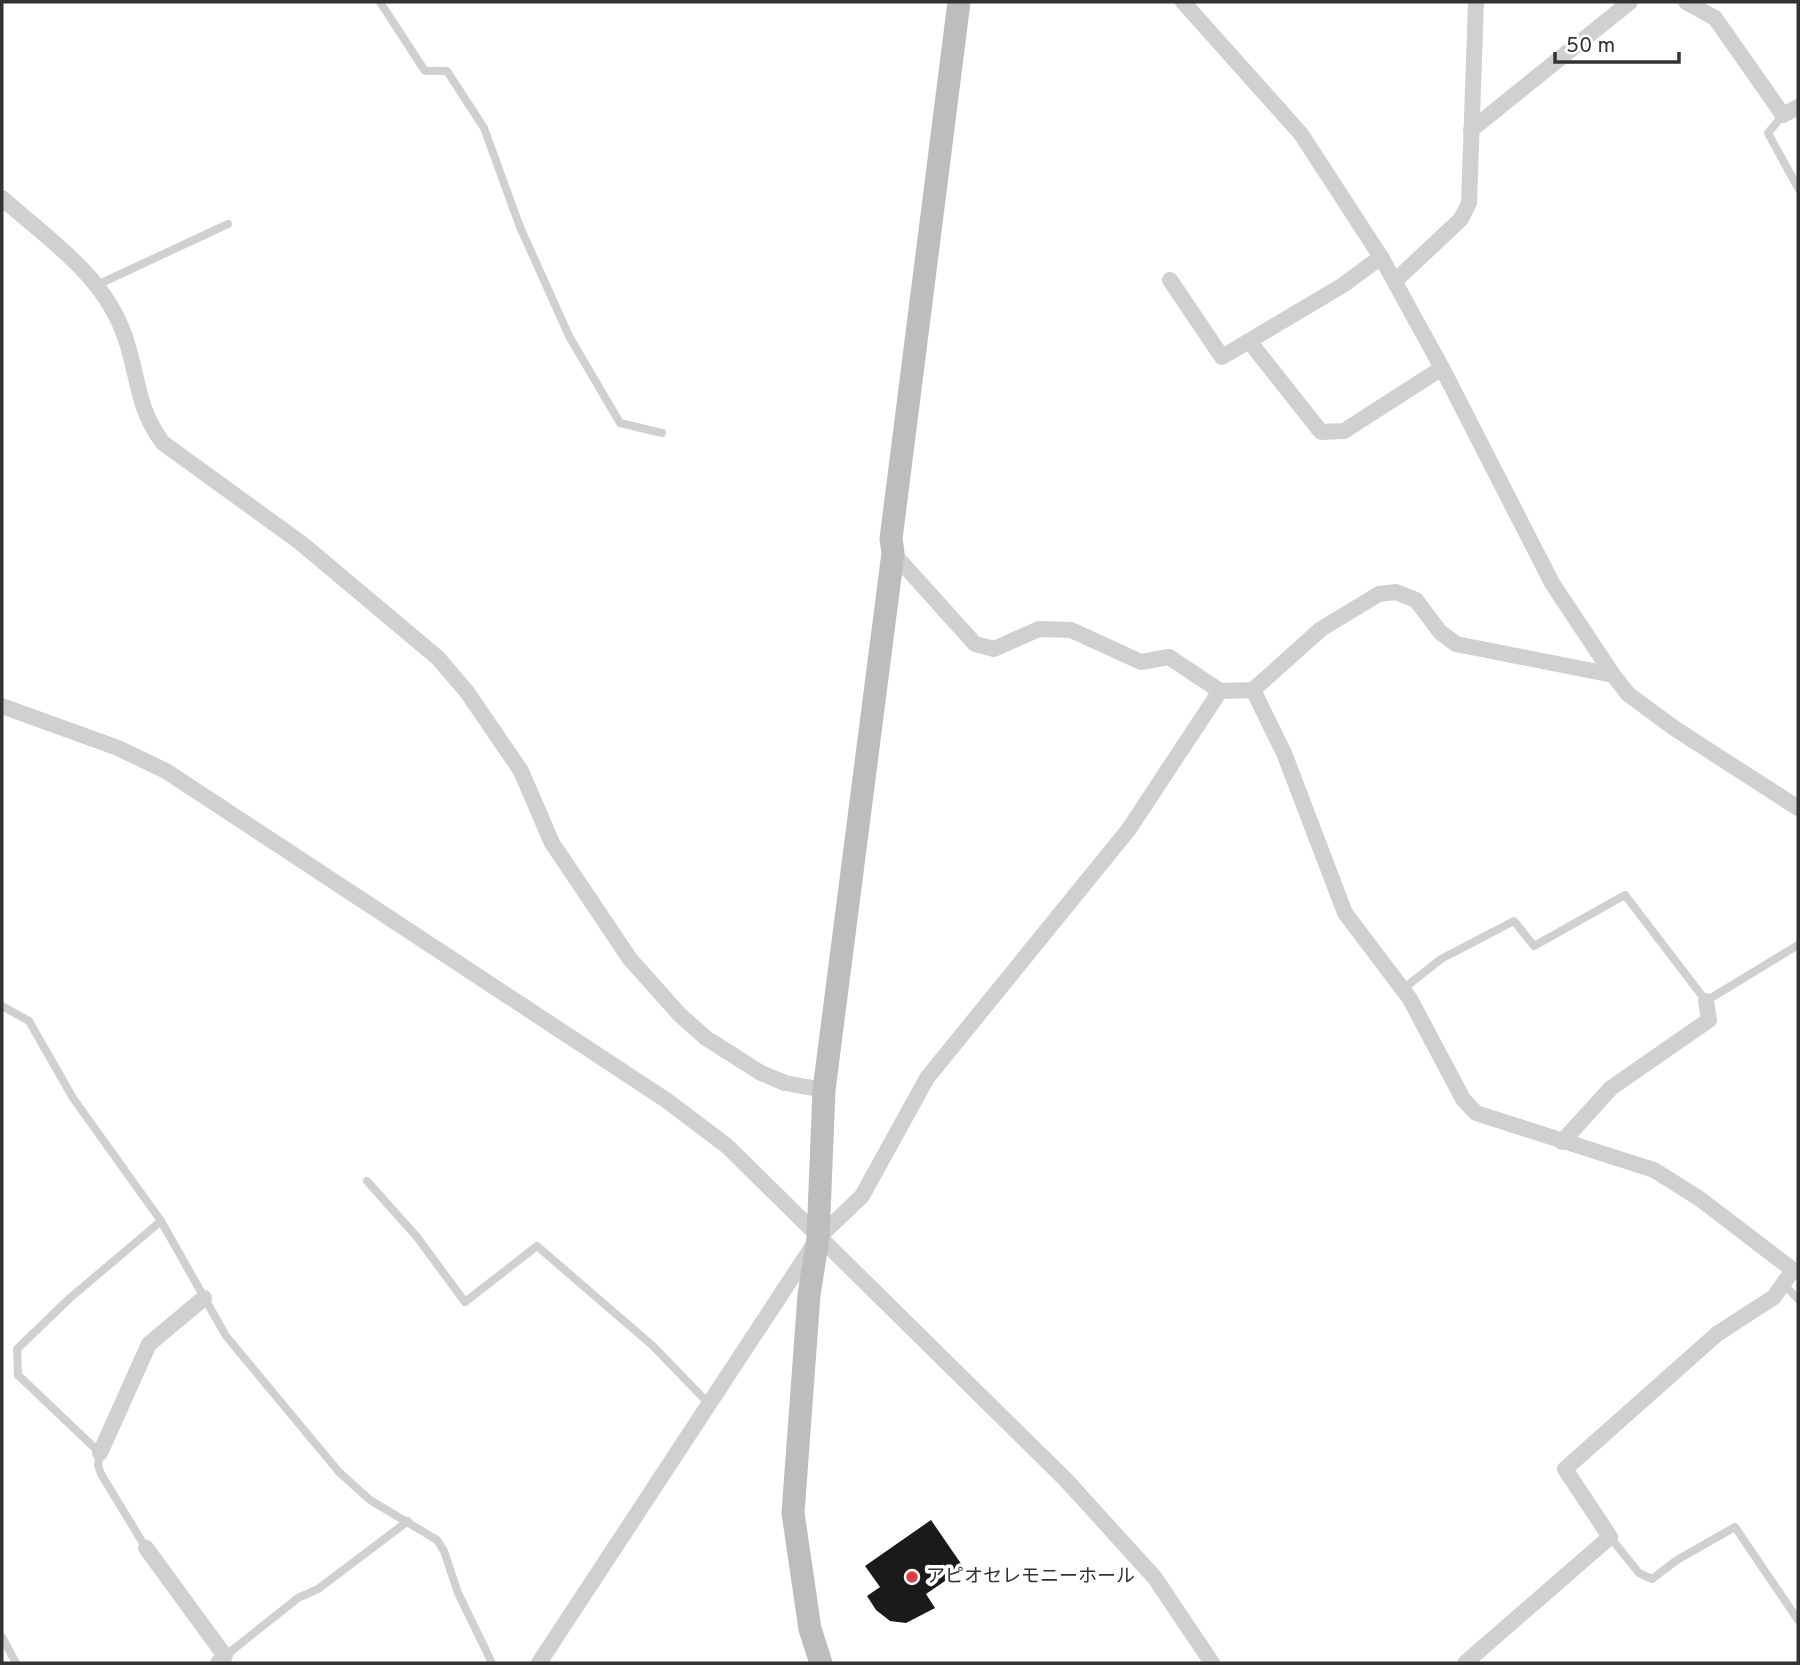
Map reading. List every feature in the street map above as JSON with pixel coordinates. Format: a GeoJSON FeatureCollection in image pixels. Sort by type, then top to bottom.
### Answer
{"type":"FeatureCollection","features":[{"type":"Feature","properties":{"kind":"street"},"geometry":{"type":"LineString","coordinates":[[821,1663],[810,1629],[793,1513],[809,1295],[818,1238],[824,1090],[893,553],[891,539],[958,2]]}},
{"type":"Feature","properties":{"kind":"street"},"geometry":{"type":"LineString","coordinates":[[1182,2],[1301,134],[1381,257],[1443,368],[1552,583],[1613,675],[1628,694],[1674,728],[1798,808]]}},
{"type":"Feature","properties":{"kind":"street"},"geometry":{"type":"LineString","coordinates":[[1395,281],[1461,219],[1469,203],[1476,2]]}},
{"type":"Feature","properties":{"kind":"street"},"geometry":{"type":"LineString","coordinates":[[1471,130],[1630,2]]}},
{"type":"Feature","properties":{"kind":"street"},"geometry":{"type":"LineString","coordinates":[[1686,2],[1715,18],[1783,116],[1798,107]]}},
{"type":"Feature","properties":{"kind":"street"},"geometry":{"type":"LineString","coordinates":[[2,198],[97,285],[125,337],[144,413],[163,443],[302,543],[438,658],[467,692],[521,771],[552,843],[630,959],[680,1015],[706,1038],[761,1073],[785,1083],[824,1090]]}},
{"type":"Feature","properties":{"kind":"street"},"geometry":{"type":"LineString","coordinates":[[1170,280],[1222,357],[1343,285],[1381,257]]}},
{"type":"Feature","properties":{"kind":"street"},"geometry":{"type":"LineString","coordinates":[[1248,341],[1321,432],[1344,431],[1443,368]]}},
{"type":"Feature","properties":{"kind":"street"},"geometry":{"type":"LineString","coordinates":[[893,553],[975,644],[994,649],[1039,629],[1071,630],[1141,662],[1169,657],[1220,691],[1253,690],[1321,629],[1378,594],[1396,592],[1416,600],[1440,632],[1456,644],[1613,675]]}},
{"type":"Feature","properties":{"kind":"street"},"geometry":{"type":"LineString","coordinates":[[1253,690],[1284,753],[1345,913],[1402,989],[1463,1099],[1476,1113],[1654,1170],[1700,1199],[1796,1270],[1774,1297],[1717,1334],[1565,1469],[1610,1536],[1465,1663]]}},
{"type":"Feature","properties":{"kind":"street"},"geometry":{"type":"LineString","coordinates":[[539,1663],[818,1238],[862,1196],[927,1078],[1129,829],[1220,691]]}},
{"type":"Feature","properties":{"kind":"street"},"geometry":{"type":"LineString","coordinates":[[2,706],[118,748],[166,771],[666,1100],[727,1146],[1066,1480],[1155,1578],[1213,1663]]}},
{"type":"Feature","properties":{"kind":"street"},"geometry":{"type":"LineString","coordinates":[[1562,1142],[1611,1088],[1709,1020],[1706,1001]]}},
{"type":"Feature","properties":{"kind":"street"},"geometry":{"type":"LineString","coordinates":[[100,1453],[149,1343],[204,1298]]}},
{"type":"Feature","properties":{"kind":"street"},"geometry":{"type":"LineString","coordinates":[[146,1548],[221,1661]]}},
{"type":"Feature","properties":{"kind":"lane"},"geometry":{"type":"LineString","coordinates":[[380,2],[425,71],[447,71],[484,128],[520,227],[569,335],[620,423],[662,433]]}},
{"type":"Feature","properties":{"kind":"lane"},"geometry":{"type":"LineString","coordinates":[[1783,116],[1768,134],[1798,188]]}},
{"type":"Feature","properties":{"kind":"lane"},"geometry":{"type":"LineString","coordinates":[[97,285],[228,224]]}},
{"type":"Feature","properties":{"kind":"lane"},"geometry":{"type":"LineString","coordinates":[[1402,989],[1441,959],[1514,921],[1534,946],[1625,895],[1706,1001],[1798,945]]}},
{"type":"Feature","properties":{"kind":"lane"},"geometry":{"type":"LineString","coordinates":[[2,1006],[29,1021],[73,1098],[161,1222],[226,1336],[339,1472],[370,1500],[437,1540],[444,1551],[458,1593],[492,1663]]}},
{"type":"Feature","properties":{"kind":"lane"},"geometry":{"type":"LineString","coordinates":[[367,1181],[417,1237],[465,1302],[537,1246],[653,1346],[710,1405]]}},
{"type":"Feature","properties":{"kind":"lane"},"geometry":{"type":"LineString","coordinates":[[146,1548],[101,1474],[98,1465],[100,1453],[18,1375],[17,1349],[70,1298],[161,1222]]}},
{"type":"Feature","properties":{"kind":"lane"},"geometry":{"type":"LineString","coordinates":[[1784,1285],[1798,1299]]}},
{"type":"Feature","properties":{"kind":"lane"},"geometry":{"type":"LineString","coordinates":[[221,1661],[298,1598],[318,1589],[408,1521]]}},
{"type":"Feature","properties":{"kind":"lane"},"geometry":{"type":"LineString","coordinates":[[1610,1536],[1639,1573],[1652,1579],[1676,1560],[1735,1527],[1798,1620]]}},
{"type":"Feature","properties":{"kind":"lane"},"geometry":{"type":"LineString","coordinates":[[2,1637],[16,1663]]}},
{"type":"Feature","properties":{"kind":"building","name":"アピオセレモニーホール"},"geometry":{"type":"Polygon","coordinates":[[[931,1520],[964,1568],[926,1594],[935,1608],[906,1623],[890,1621],[876,1610],[867,1596],[880,1587],[865,1566],[931,1520]]]}},
{"type":"Feature","properties":{"kind":"place","name":"アピオセレモニーホール"},"geometry":{"type":"Point","coordinates":[912,1577]}}]}
